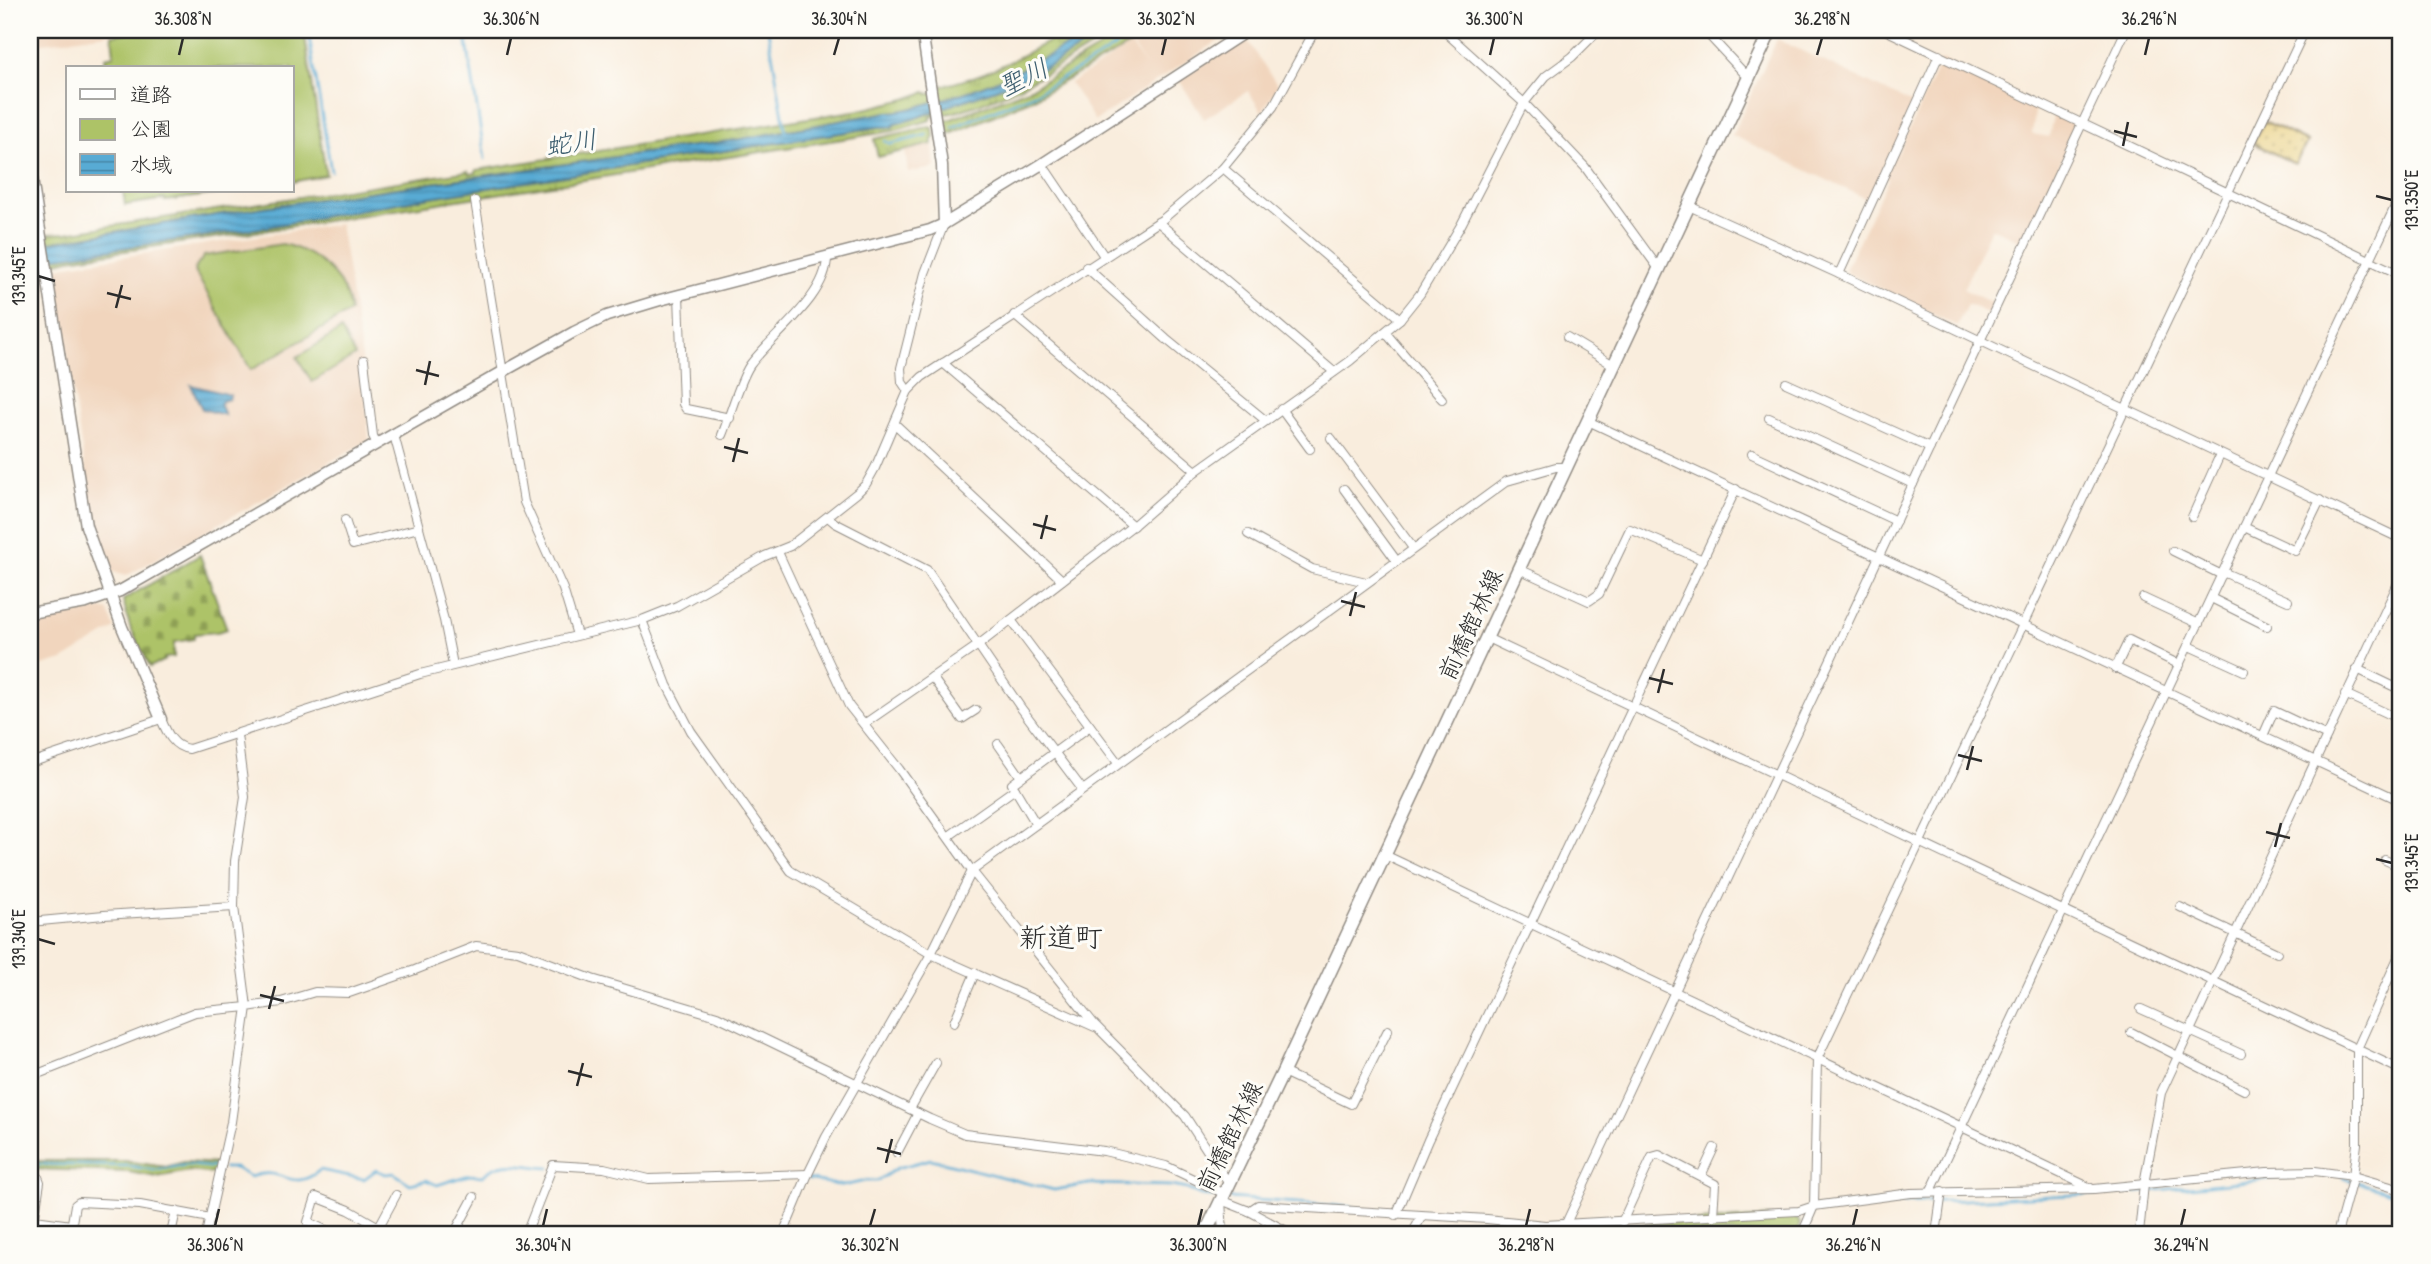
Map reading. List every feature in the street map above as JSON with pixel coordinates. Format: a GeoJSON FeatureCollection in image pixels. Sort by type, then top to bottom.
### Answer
{"type":"FeatureCollection","features":[{"type":"Feature","properties":{"kind":"main road","name":"前橋館林線"},"geometry":{"type":"LineString","coordinates":[[1205,1234],[1772,30]]}},
{"type":"Feature","properties":{"kind":"street"},"geometry":{"type":"LineString","coordinates":[[908,391],[902,382],[901,368],[925,273],[944,224],[942,165],[922,30]]}},
{"type":"Feature","properties":{"kind":"street"},"geometry":{"type":"LineString","coordinates":[[30,613],[86,603],[110,595],[503,371],[610,315],[930,230],[944,224],[1042,164],[1248,30]]}},
{"type":"Feature","properties":{"kind":"street"},"geometry":{"type":"LineString","coordinates":[[30,166],[86,526],[110,595],[161,719],[171,738],[183,748],[189,749],[420,674],[642,620],[677,606],[765,556],[790,546],[866,484],[908,391],[922,376],[1158,222],[1223,168],[1273,107],[1315,30]]}},
{"type":"Feature","properties":{"kind":"street"},"geometry":{"type":"LineString","coordinates":[[1443,30],[1524,103],[1585,167],[1659,269]]}},
{"type":"Feature","properties":{"kind":"street"},"geometry":{"type":"LineString","coordinates":[[864,724],[977,646],[1133,526],[1196,471],[1334,372],[1400,318],[1420,294],[1454,236],[1524,103],[1546,76],[1572,57],[1599,30]]}},
{"type":"Feature","properties":{"kind":"street"},"geometry":{"type":"LineString","coordinates":[[1704,30],[1750,77]]}},
{"type":"Feature","properties":{"kind":"street"},"geometry":{"type":"LineString","coordinates":[[1885,30],[2401,275]]}},
{"type":"Feature","properties":{"kind":"street"},"geometry":{"type":"LineString","coordinates":[[1561,1234],[2126,30]]}},
{"type":"Feature","properties":{"kind":"street"},"geometry":{"type":"LineString","coordinates":[[1801,1234],[1814,1206],[1817,1059],[2305,30]]}},
{"type":"Feature","properties":{"kind":"street"},"geometry":{"type":"LineString","coordinates":[[1839,274],[1939,55]]}},
{"type":"Feature","properties":{"kind":"street"},"geometry":{"type":"LineString","coordinates":[[1042,164],[1104,256]]}},
{"type":"Feature","properties":{"kind":"street"},"geometry":{"type":"LineString","coordinates":[[1223,168],[1400,318]]}},
{"type":"Feature","properties":{"kind":"street"},"geometry":{"type":"LineString","coordinates":[[1931,1191],[2401,194]]}},
{"type":"Feature","properties":{"kind":"street"},"geometry":{"type":"LineString","coordinates":[[475,201],[524,502],[563,589],[577,635]]}},
{"type":"Feature","properties":{"kind":"street"},"geometry":{"type":"LineString","coordinates":[[1689,206],[2401,539]]}},
{"type":"Feature","properties":{"kind":"street"},"geometry":{"type":"LineString","coordinates":[[1158,222],[1334,372]]}},
{"type":"Feature","properties":{"kind":"street"},"geometry":{"type":"LineString","coordinates":[[722,435],[749,366],[803,308],[827,266],[827,257]]}},
{"type":"Feature","properties":{"kind":"street"},"geometry":{"type":"LineString","coordinates":[[1086,267],[1265,420]]}},
{"type":"Feature","properties":{"kind":"street"},"geometry":{"type":"LineString","coordinates":[[679,295],[683,404],[686,409],[730,418]]}},
{"type":"Feature","properties":{"kind":"street"},"geometry":{"type":"LineString","coordinates":[[1014,315],[1196,471]]}},
{"type":"Feature","properties":{"kind":"street"},"geometry":{"type":"LineString","coordinates":[[1385,332],[1442,399]]}},
{"type":"Feature","properties":{"kind":"street"},"geometry":{"type":"LineString","coordinates":[[1567,337],[1615,366]]}},
{"type":"Feature","properties":{"kind":"street"},"geometry":{"type":"LineString","coordinates":[[364,360],[373,436],[377,444]]}},
{"type":"Feature","properties":{"kind":"street"},"geometry":{"type":"LineString","coordinates":[[943,363],[1133,526]]}},
{"type":"Feature","properties":{"kind":"street"},"geometry":{"type":"LineString","coordinates":[[1786,383],[1930,448]]}},
{"type":"Feature","properties":{"kind":"street"},"geometry":{"type":"LineString","coordinates":[[1281,410],[1310,449]]}},
{"type":"Feature","properties":{"kind":"street"},"geometry":{"type":"LineString","coordinates":[[1769,418],[1913,484]]}},
{"type":"Feature","properties":{"kind":"street"},"geometry":{"type":"LineString","coordinates":[[1588,421],[2401,801]]}},
{"type":"Feature","properties":{"kind":"street"},"geometry":{"type":"LineString","coordinates":[[895,424],[1062,580]]}},
{"type":"Feature","properties":{"kind":"street"},"geometry":{"type":"LineString","coordinates":[[394,435],[444,620],[453,665]]}},
{"type":"Feature","properties":{"kind":"street"},"geometry":{"type":"LineString","coordinates":[[1331,438],[1413,548]]}},
{"type":"Feature","properties":{"kind":"street"},"geometry":{"type":"LineString","coordinates":[[1752,454],[1896,521]]}},
{"type":"Feature","properties":{"kind":"street"},"geometry":{"type":"LineString","coordinates":[[2192,517],[2220,455]]}},
{"type":"Feature","properties":{"kind":"street"},"geometry":{"type":"LineString","coordinates":[[783,1234],[807,1174],[931,954],[972,871],[1507,481],[1556,467],[1567,467]]}},
{"type":"Feature","properties":{"kind":"street"},"geometry":{"type":"LineString","coordinates":[[1344,489],[1396,560]]}},
{"type":"Feature","properties":{"kind":"street"},"geometry":{"type":"LineString","coordinates":[[1396,1215],[1428,1140],[1736,489]]}},
{"type":"Feature","properties":{"kind":"street"},"geometry":{"type":"LineString","coordinates":[[2244,527],[2295,551],[2320,500]]}},
{"type":"Feature","properties":{"kind":"street"},"geometry":{"type":"LineString","coordinates":[[828,517],[927,570],[977,646],[1082,789]]}},
{"type":"Feature","properties":{"kind":"street"},"geometry":{"type":"LineString","coordinates":[[345,520],[353,545],[419,528]]}},
{"type":"Feature","properties":{"kind":"street"},"geometry":{"type":"LineString","coordinates":[[1519,569],[1589,601],[1599,594],[1630,529],[1703,560]]}},
{"type":"Feature","properties":{"kind":"street"},"geometry":{"type":"LineString","coordinates":[[1248,534],[1312,569],[1366,582]]}},
{"type":"Feature","properties":{"kind":"street"},"geometry":{"type":"LineString","coordinates":[[2173,551],[2288,601]]}},
{"type":"Feature","properties":{"kind":"street"},"geometry":{"type":"LineString","coordinates":[[778,552],[849,706],[949,836],[972,871],[1098,1028],[1185,1116],[1225,1193],[1223,1234]]}},
{"type":"Feature","properties":{"kind":"street"},"geometry":{"type":"LineString","coordinates":[[2139,1234],[2144,1184],[2161,1093],[2401,577]]}},
{"type":"Feature","properties":{"kind":"street"},"geometry":{"type":"LineString","coordinates":[[2143,598],[2199,624]]}},
{"type":"Feature","properties":{"kind":"street"},"geometry":{"type":"LineString","coordinates":[[2211,598],[2267,626]]}},
{"type":"Feature","properties":{"kind":"street"},"geometry":{"type":"LineString","coordinates":[[642,620],[667,685],[691,731],[791,871],[931,954],[1098,1028]]}},
{"type":"Feature","properties":{"kind":"street"},"geometry":{"type":"LineString","coordinates":[[1011,620],[1118,763]]}},
{"type":"Feature","properties":{"kind":"street"},"geometry":{"type":"LineString","coordinates":[[1487,638],[2401,1070]]}},
{"type":"Feature","properties":{"kind":"street"},"geometry":{"type":"LineString","coordinates":[[2115,669],[2129,640],[2180,665]]}},
{"type":"Feature","properties":{"kind":"street"},"geometry":{"type":"LineString","coordinates":[[2189,646],[2244,671]]}},
{"type":"Feature","properties":{"kind":"street"},"geometry":{"type":"LineString","coordinates":[[2357,669],[2401,690]]}},
{"type":"Feature","properties":{"kind":"street"},"geometry":{"type":"LineString","coordinates":[[932,677],[962,719],[976,710]]}},
{"type":"Feature","properties":{"kind":"street"},"geometry":{"type":"LineString","coordinates":[[2346,694],[2401,720]]}},
{"type":"Feature","properties":{"kind":"street"},"geometry":{"type":"LineString","coordinates":[[2263,736],[2274,711],[2327,736]]}},
{"type":"Feature","properties":{"kind":"street"},"geometry":{"type":"LineString","coordinates":[[30,764],[161,719]]}},
{"type":"Feature","properties":{"kind":"street"},"geometry":{"type":"LineString","coordinates":[[1036,824],[1012,784],[1090,726]]}},
{"type":"Feature","properties":{"kind":"street"},"geometry":{"type":"LineString","coordinates":[[206,1234],[231,1122],[247,1007],[234,907],[234,861],[245,797],[237,735]]}},
{"type":"Feature","properties":{"kind":"street"},"geometry":{"type":"LineString","coordinates":[[998,744],[1021,777]]}},
{"type":"Feature","properties":{"kind":"street"},"geometry":{"type":"LineString","coordinates":[[949,836],[1015,789]]}},
{"type":"Feature","properties":{"kind":"street"},"geometry":{"type":"LineString","coordinates":[[1385,855],[2094,1189]]}},
{"type":"Feature","properties":{"kind":"street"},"geometry":{"type":"LineString","coordinates":[[2385,860],[2401,867]]}},
{"type":"Feature","properties":{"kind":"street"},"geometry":{"type":"LineString","coordinates":[[30,922],[234,907]]}},
{"type":"Feature","properties":{"kind":"street"},"geometry":{"type":"LineString","coordinates":[[2180,907],[2277,953]]}},
{"type":"Feature","properties":{"kind":"street"},"geometry":{"type":"LineString","coordinates":[[30,1077],[195,1012],[281,1002],[315,992],[349,993],[475,946],[518,951],[592,979],[717,1016],[965,1134],[1104,1151],[1166,1166],[1225,1193],[1249,1211],[1292,1234]]}},
{"type":"Feature","properties":{"kind":"street"},"geometry":{"type":"LineString","coordinates":[[2337,1234],[2353,1176],[2357,1144],[2357,1049],[2401,951]]}},
{"type":"Feature","properties":{"kind":"street"},"geometry":{"type":"LineString","coordinates":[[954,1022],[975,973]]}},
{"type":"Feature","properties":{"kind":"street"},"geometry":{"type":"LineString","coordinates":[[2141,1009],[2241,1054]]}},
{"type":"Feature","properties":{"kind":"street"},"geometry":{"type":"LineString","coordinates":[[1283,1072],[1351,1104],[1388,1030]]}},
{"type":"Feature","properties":{"kind":"street"},"geometry":{"type":"LineString","coordinates":[[2131,1032],[2244,1090]]}},
{"type":"Feature","properties":{"kind":"street"},"geometry":{"type":"LineString","coordinates":[[897,1153],[936,1063]]}},
{"type":"Feature","properties":{"kind":"street"},"geometry":{"type":"LineString","coordinates":[[1701,1176],[1714,1148]]}},
{"type":"Feature","properties":{"kind":"street"},"geometry":{"type":"LineString","coordinates":[[1622,1222],[1653,1157],[1659,1155],[1715,1184],[1713,1216]]}},
{"type":"Feature","properties":{"kind":"street"},"geometry":{"type":"LineString","coordinates":[[526,1234],[553,1165],[604,1168],[649,1179],[807,1174]]}},
{"type":"Feature","properties":{"kind":"street"},"geometry":{"type":"LineString","coordinates":[[1249,1211],[1258,1205],[1545,1225],[1622,1222],[1799,1211],[1814,1206],[1931,1191],[2094,1189],[2267,1171],[2315,1171],[2353,1176],[2401,1190]]}},
{"type":"Feature","properties":{"kind":"street"},"geometry":{"type":"LineString","coordinates":[[30,1174],[38,1177],[40,1182],[32,1234]]}},
{"type":"Feature","properties":{"kind":"street"},"geometry":{"type":"LineString","coordinates":[[1936,1234],[1942,1191]]}},
{"type":"Feature","properties":{"kind":"street"},"geometry":{"type":"LineString","coordinates":[[334,1234],[308,1222],[316,1197],[349,1210],[377,1231],[396,1195]]}},
{"type":"Feature","properties":{"kind":"street"},"geometry":{"type":"LineString","coordinates":[[454,1234],[474,1197]]}},
{"type":"Feature","properties":{"kind":"street"},"geometry":{"type":"LineString","coordinates":[[34,1220],[71,1230],[75,1205],[79,1202],[140,1205],[210,1218]]}},
{"type":"Feature","properties":{"kind":"street"},"geometry":{"type":"LineString","coordinates":[[171,1234],[177,1211]]}},
{"type":"Feature","properties":{"kind":"street"},"geometry":{"type":"LineString","coordinates":[[1412,1234],[1422,1216]]}},
{"type":"Feature","properties":{"kind":"shaded area"},"geometry":{"type":"Polygon","coordinates":[[[30,30],[134,30],[30,45],[30,30]]]}},
{"type":"Feature","properties":{"kind":"shaded area"},"geometry":{"type":"Polygon","coordinates":[[[1148,30],[1235,30],[1095,121],[1070,83],[1131,45],[1147,68],[1131,42],[1148,30]]]}},
{"type":"Feature","properties":{"kind":"shaded area"},"geometry":{"type":"Polygon","coordinates":[[[1245,37],[1278,86],[1262,112],[1248,91],[1204,119],[1179,80],[1245,37]]]}},
{"type":"Feature","properties":{"kind":"shaded area"},"geometry":{"type":"Polygon","coordinates":[[[1777,39],[1913,104],[1893,165],[1941,60],[2036,104],[2032,134],[2049,137],[2054,113],[2078,124],[2024,242],[1991,228],[1963,289],[1994,304],[1990,314],[1967,304],[1957,326],[1847,273],[1845,270],[1888,179],[1880,176],[1869,200],[1732,135],[1777,39]]]}},
{"type":"Feature","properties":{"kind":"shaded area"},"geometry":{"type":"Polygon","coordinates":[[[933,144],[935,168],[908,172],[905,151],[933,144]]]}},
{"type":"Feature","properties":{"kind":"shaded area"},"geometry":{"type":"Polygon","coordinates":[[[340,224],[362,358],[369,440],[126,576],[110,571],[93,521],[54,269],[340,224]]]}},
{"type":"Feature","properties":{"kind":"shaded area"},"geometry":{"type":"Polygon","coordinates":[[[102,609],[108,611],[115,628],[63,660],[39,667],[38,662],[30,664],[30,622],[102,609]]]}},
{"type":"Feature","properties":{"kind":"green space"},"geometry":{"type":"Polygon","coordinates":[[[144,30],[304,30],[326,175],[294,182],[294,66],[106,66],[105,57],[114,55],[112,35],[144,30]]]}},
{"type":"Feature","properties":{"kind":"green space"},"geometry":{"type":"Polygon","coordinates":[[[1070,30],[1094,30],[1035,63],[994,81],[952,97],[904,110],[736,140],[264,207],[30,246],[30,236],[35,236],[36,240],[48,238],[49,234],[468,171],[469,174],[476,173],[476,170],[860,110],[926,92],[928,94],[940,90],[941,86],[975,77],[1070,30]]]}},
{"type":"Feature","properties":{"kind":"green space"},"geometry":{"type":"Polygon","coordinates":[[[1110,30],[1118,30],[1023,85],[983,103],[893,131],[268,230],[53,263],[41,262],[40,265],[30,266],[30,261],[267,227],[430,197],[892,127],[1012,83],[1051,65],[1110,30]]]}},
{"type":"Feature","properties":{"kind":"green space"},"geometry":{"type":"Polygon","coordinates":[[[1129,30],[1147,30],[1130,41],[1131,44],[1032,99],[948,135],[946,121],[1033,87],[1129,30]]]}},
{"type":"Feature","properties":{"kind":"green space"},"geometry":{"type":"Polygon","coordinates":[[[933,128],[932,144],[878,157],[874,139],[933,128]]]}},
{"type":"Feature","properties":{"kind":"green space"},"geometry":{"type":"Polygon","coordinates":[[[123,192],[228,192],[165,201],[125,205],[123,192]]]}},
{"type":"Feature","properties":{"kind":"green space"},"geometry":{"type":"Polygon","coordinates":[[[282,244],[306,253],[327,267],[342,288],[350,312],[251,370],[194,270],[204,256],[282,244]]]}},
{"type":"Feature","properties":{"kind":"green space"},"geometry":{"type":"Polygon","coordinates":[[[341,330],[355,356],[312,382],[297,357],[341,330]]]}},
{"type":"Feature","properties":{"kind":"green space"},"geometry":{"type":"Polygon","coordinates":[[[200,555],[227,629],[194,634],[194,639],[174,642],[174,657],[164,658],[165,660],[150,667],[130,627],[123,600],[200,555]]]}},
{"type":"Feature","properties":{"kind":"green space"},"geometry":{"type":"Polygon","coordinates":[[[30,1161],[125,1161],[166,1167],[184,1162],[217,1164],[215,1174],[189,1171],[157,1177],[128,1172],[30,1169],[30,1161]]]}},
{"type":"Feature","properties":{"kind":"green space"},"geometry":{"type":"Polygon","coordinates":[[[1795,1216],[1800,1223],[1797,1234],[1564,1234],[1568,1228],[1795,1216]]]}},
{"type":"Feature","properties":{"kind":"sand"},"geometry":{"type":"Polygon","coordinates":[[[2264,121],[2307,142],[2295,164],[2253,143],[2264,121]]]}},
{"type":"Feature","properties":{"kind":"water"},"geometry":{"type":"Polygon","coordinates":[[[1094,30],[1110,30],[1051,65],[1012,83],[892,127],[430,197],[267,227],[30,261],[30,246],[264,207],[736,140],[904,110],[952,97],[994,81],[1035,63],[1094,30]]]}},
{"type":"Feature","properties":{"kind":"water"},"geometry":{"type":"Polygon","coordinates":[[[191,385],[230,395],[229,399],[220,404],[225,415],[202,409],[191,385]]]}},
{"type":"Feature","properties":{"kind":"waterway"},"geometry":{"type":"LineString","coordinates":[[308,30],[331,171]]}},
{"type":"Feature","properties":{"kind":"waterway"},"geometry":{"type":"LineString","coordinates":[[465,30],[485,159]]}},
{"type":"Feature","properties":{"kind":"waterway"},"geometry":{"type":"LineString","coordinates":[[768,30],[786,133]]}},
{"type":"Feature","properties":{"kind":"waterway","name":"聖川"},"geometry":{"type":"LineString","coordinates":[[953,127],[1034,94],[1140,30]]}},
{"type":"Feature","properties":{"kind":"waterway","name":"聖川"},"geometry":{"type":"LineString","coordinates":[[885,141],[891,144],[927,135]]}},
{"type":"Feature","properties":{"kind":"waterway"},"geometry":{"type":"LineString","coordinates":[[808,1179],[843,1186],[877,1181],[897,1168],[931,1159],[1054,1190],[1089,1184],[1171,1186],[1219,1197]]}},
{"type":"Feature","properties":{"kind":"waterway"},"geometry":{"type":"LineString","coordinates":[[30,1164],[129,1166],[154,1170],[188,1165],[218,1168]]}},
{"type":"Feature","properties":{"kind":"waterway"},"geometry":{"type":"LineString","coordinates":[[224,1168],[235,1168],[250,1177],[271,1174],[294,1180],[310,1177],[320,1170],[364,1179],[376,1170],[386,1174],[394,1173],[410,1184],[427,1180],[437,1185],[469,1175],[483,1176],[490,1170],[506,1165],[550,1168]]}},
{"type":"Feature","properties":{"kind":"waterway"},"geometry":{"type":"LineString","coordinates":[[1854,1205],[2139,1192],[2308,1175]]}},
{"type":"Feature","properties":{"kind":"waterway"},"geometry":{"type":"LineString","coordinates":[[2343,1178],[2401,1195]]}},
{"type":"Feature","properties":{"kind":"waterway"},"geometry":{"type":"LineString","coordinates":[[1229,1198],[1352,1207]]}},
{"type":"Feature","properties":{"kind":"district","name":"新道町"},"geometry":{"type":"Point","coordinates":[1061,937]}},
{"type":"Feature","properties":{"kind":"water label","name":"蛇川"},"geometry":{"type":"Point","coordinates":[571,142]}}]}
